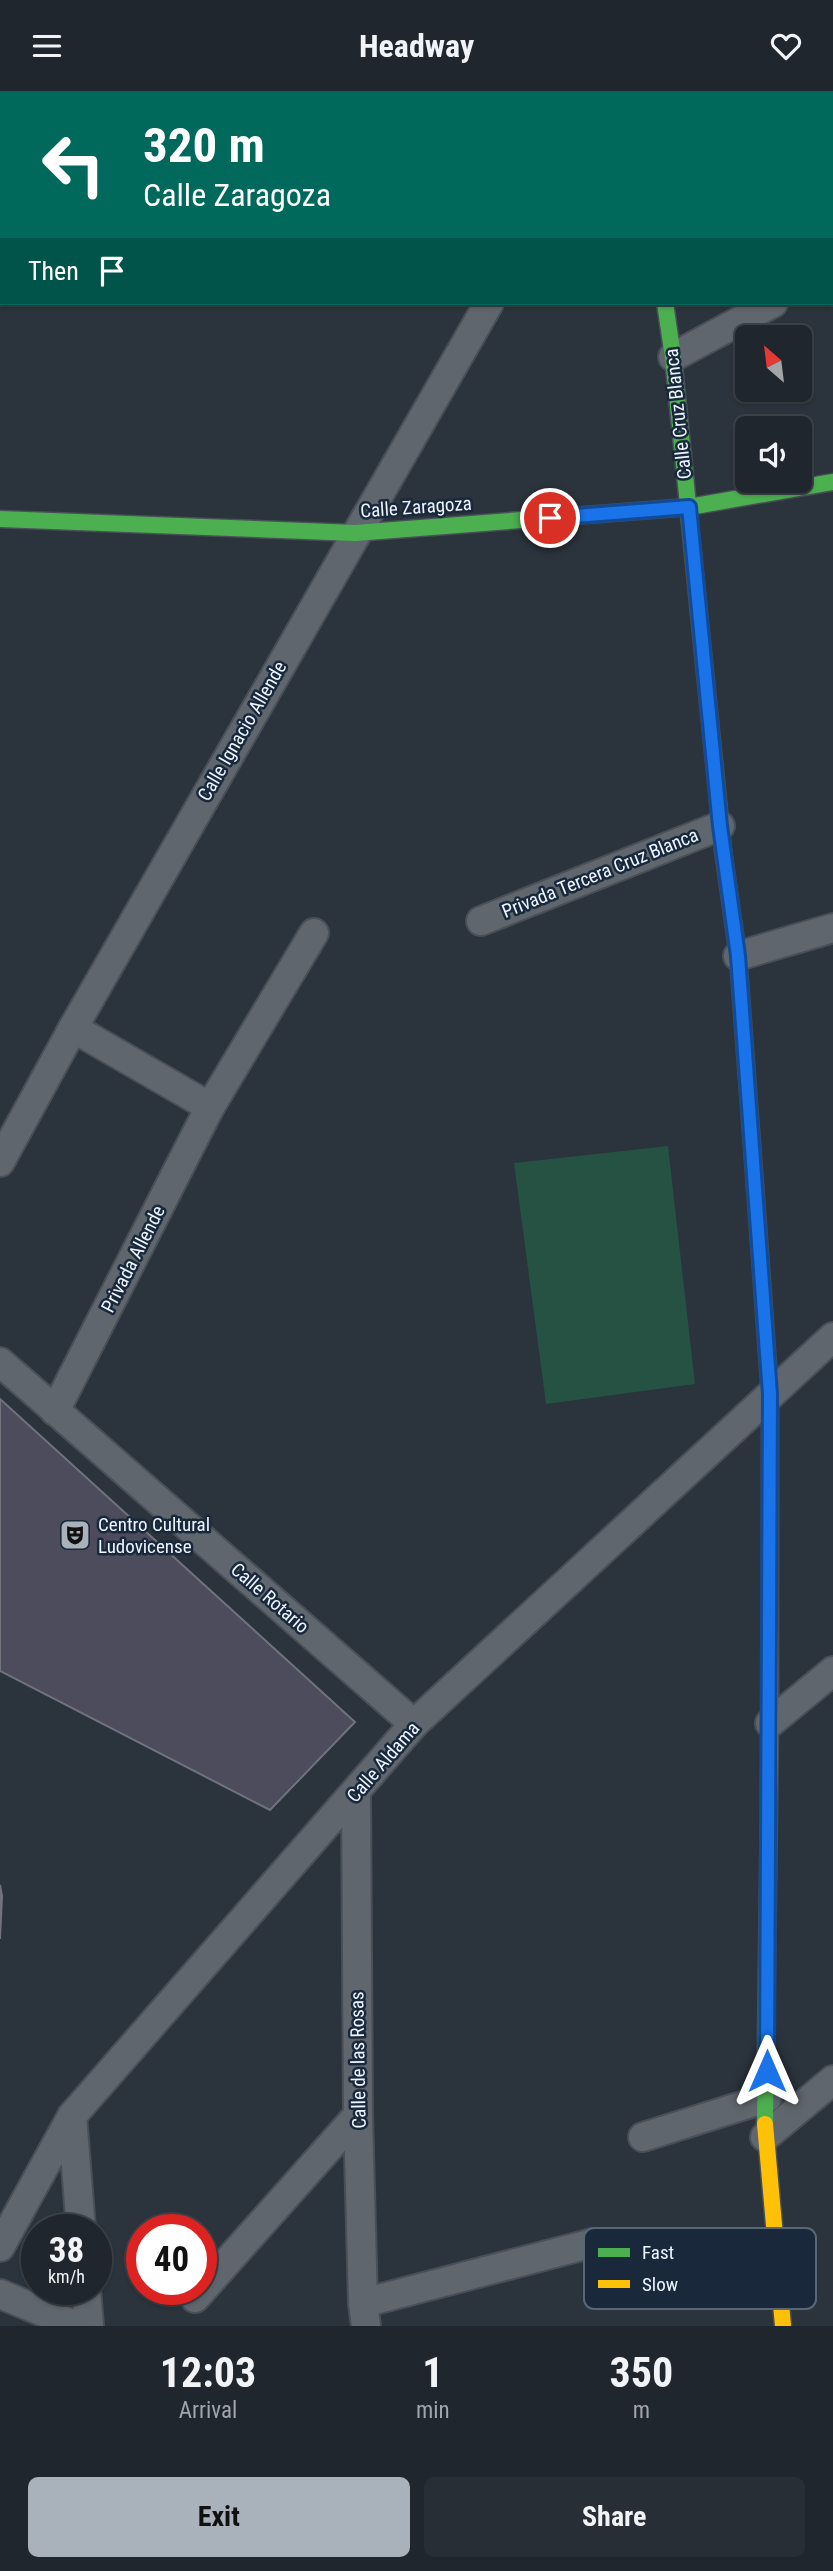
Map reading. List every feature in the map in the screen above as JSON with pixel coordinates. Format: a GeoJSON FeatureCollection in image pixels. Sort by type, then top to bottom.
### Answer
{"type":"FeatureCollection","features":[{"type":"Feature","properties":{"kind":"street","name":"Calle Ignacio Allende"},"geometry":{"type":"LineString","coordinates":[[0,1162],[73,1028],[488,305]]}},
{"type":"Feature","properties":{"kind":"street","name":"Calle Cruz Blanca"},"geometry":{"type":"LineString","coordinates":[[665,305],[689,507],[720,826],[738,956],[770,1394],[770,1723],[765,2137],[774,2228]]}},
{"type":"Feature","properties":{"kind":"street"},"geometry":{"type":"LineString","coordinates":[[673,357],[769,305]]}},
{"type":"Feature","properties":{"kind":"street","name":"Calle Zaragoza"},"geometry":{"type":"LineString","coordinates":[[0,519],[355,533],[689,507],[833,482]]}},
{"type":"Feature","properties":{"kind":"street","name":"Privada Tercera Cruz Blanca"},"geometry":{"type":"LineString","coordinates":[[481,921],[720,826]]}},
{"type":"Feature","properties":{"kind":"street"},"geometry":{"type":"LineString","coordinates":[[738,956],[833,928]]}},
{"type":"Feature","properties":{"kind":"street","name":"Privada Allende"},"geometry":{"type":"LineString","coordinates":[[55,1411],[210,1107],[314,933]]}},
{"type":"Feature","properties":{"kind":"street"},"geometry":{"type":"LineString","coordinates":[[73,1028],[210,1107]]}},
{"type":"Feature","properties":{"kind":"street","name":"Calle Aldama"},"geometry":{"type":"LineString","coordinates":[[0,2247],[72,2116],[414,1724],[833,1337]]}},
{"type":"Feature","properties":{"kind":"street","name":"Calle Rotario"},"geometry":{"type":"LineString","coordinates":[[0,1362],[414,1724]]}},
{"type":"Feature","properties":{"kind":"street"},"geometry":{"type":"LineString","coordinates":[[770,1723],[833,1671]]}},
{"type":"Feature","properties":{"kind":"street","name":"Calle de las Rosas"},"geometry":{"type":"LineString","coordinates":[[356,1793],[358,2115],[365,2314]]}},
{"type":"Feature","properties":{"kind":"street"},"geometry":{"type":"LineString","coordinates":[[765,2137],[833,2080]]}},
{"type":"Feature","properties":{"kind":"street"},"geometry":{"type":"LineString","coordinates":[[643,2137],[767,2098]]}},
{"type":"Feature","properties":{"kind":"street"},"geometry":{"type":"LineString","coordinates":[[217,2273],[358,2115]]}},
{"type":"Feature","properties":{"kind":"street"},"geometry":{"type":"LineString","coordinates":[[72,2116],[80,2214]]}},
{"type":"Feature","properties":{"kind":"street"},"geometry":{"type":"LineString","coordinates":[[365,2314],[584,2245]]}},
{"type":"Feature","properties":{"kind":"street"},"geometry":{"type":"LineString","coordinates":[[0,2294],[77,2326]]}},
{"type":"Feature","properties":{"kind":"street"},"geometry":{"type":"LineString","coordinates":[[87,2305],[89,2326]]}},
{"type":"Feature","properties":{"kind":"green space"},"geometry":{"type":"Polygon","coordinates":[[[668,1146],[695,1384],[546,1404],[514,1163],[668,1146]]]}},
{"type":"Feature","properties":{"kind":"building","name":"Centro Cultural Ludovicense"},"geometry":{"type":"Polygon","coordinates":[[[0,1399],[355,1722],[270,1810],[0,1671],[0,1399]]]}},
{"type":"Feature","properties":{"kind":"building"},"geometry":{"type":"Polygon","coordinates":[[[0,1885],[2,1896],[0,1939],[0,1885]]]}},
{"type":"Feature","properties":{"kind":"traffic: fast"},"geometry":{"type":"LineString","coordinates":[[665,305],[673,357],[723,850]]}},
{"type":"Feature","properties":{"kind":"traffic: fast"},"geometry":{"type":"LineString","coordinates":[[0,519],[355,533],[689,507],[833,482]]}},
{"type":"Feature","properties":{"kind":"traffic: fast"},"geometry":{"type":"LineString","coordinates":[[755,1186],[770,1394],[770,1723],[765,2124]]}},
{"type":"Feature","properties":{"kind":"traffic: slow"},"geometry":{"type":"LineString","coordinates":[[723,850],[738,956],[755,1186]]}},
{"type":"Feature","properties":{"kind":"traffic: slow"},"geometry":{"type":"LineString","coordinates":[[765,2124],[774,2228]]}},
{"type":"Feature","properties":{"kind":"traffic: slow"},"geometry":{"type":"LineString","coordinates":[[781,2309],[783,2326]]}},
{"type":"Feature","properties":{"kind":"place","name":"Centro Cultural Ludovicense"},"geometry":{"type":"Point","coordinates":[75,1535]}},
{"type":"Feature","properties":{"kind":"route"},"geometry":{"type":"LineString","coordinates":[[550,518],[689,507],[720,826],[738,956],[770,1394],[767,2071]]}}]}
